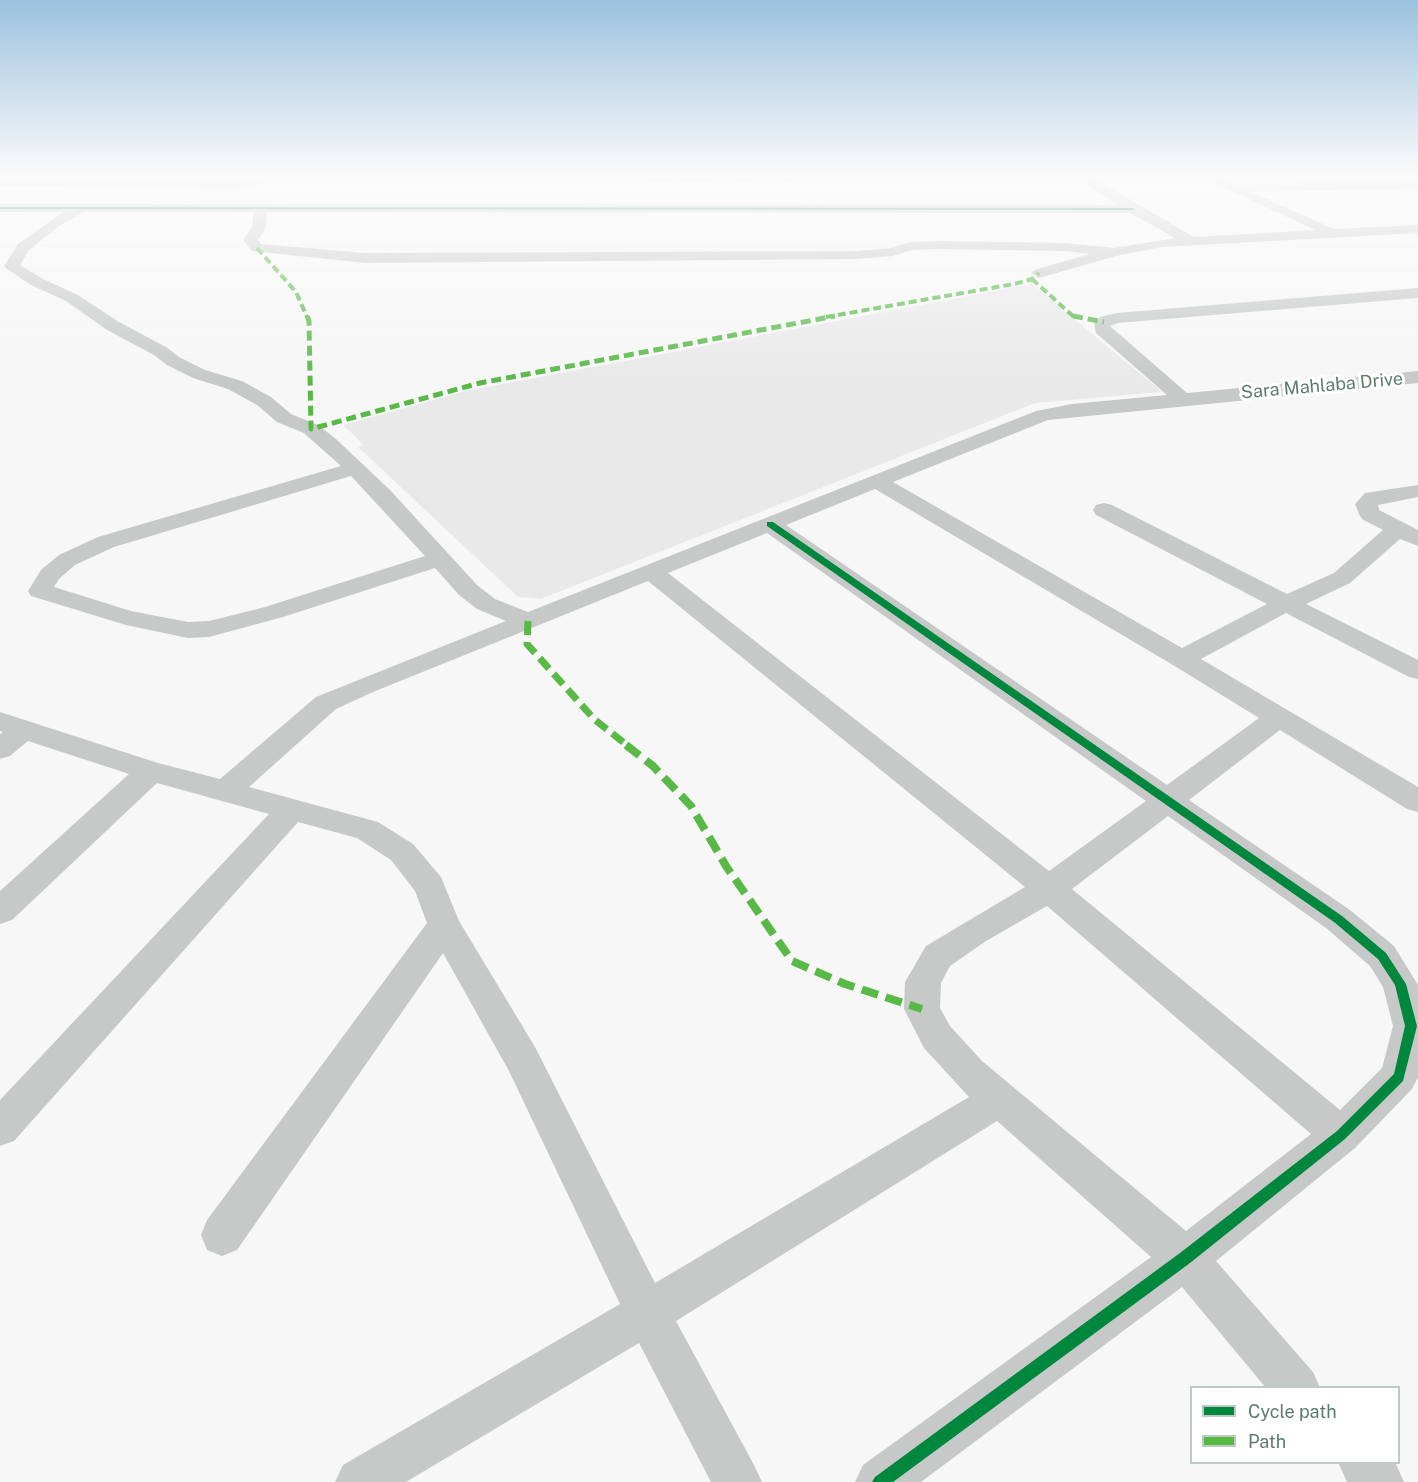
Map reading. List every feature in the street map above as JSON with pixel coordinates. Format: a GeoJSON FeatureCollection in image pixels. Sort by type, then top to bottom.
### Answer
{"type":"FeatureCollection","features":[{"type":"Feature","properties":{"kind":"street"},"geometry":{"type":"LineString","coordinates":[[25,244],[12,266],[37,282],[72,298],[113,326],[160,351],[179,365],[235,385],[264,401],[284,418],[311,429],[382,495],[468,590],[486,604],[528,621]]}},
{"type":"Feature","properties":{"kind":"street"},"geometry":{"type":"LineString","coordinates":[[254,244],[257,248],[365,258],[743,257],[867,254],[893,252],[910,246],[939,245],[1064,247],[1118,251]]}},
{"type":"Feature","properties":{"kind":"street"},"geometry":{"type":"LineString","coordinates":[[1112,244],[1118,251]]}},
{"type":"Feature","properties":{"kind":"street"},"geometry":{"type":"LineString","coordinates":[[1039,273],[1118,251],[1162,244]]}},
{"type":"Feature","properties":{"kind":"street"},"geometry":{"type":"LineString","coordinates":[[1183,399],[1107,334],[1102,329],[1102,324],[1117,318],[1418,293]]}},
{"type":"Feature","properties":{"kind":"street","name":"Sara Mahlaba Drive"},"geometry":{"type":"LineString","coordinates":[[226,790],[326,703],[363,686],[1043,416],[1072,410],[1418,377]]}},
{"type":"Feature","properties":{"kind":"street"},"geometry":{"type":"LineString","coordinates":[[354,468],[106,542],[67,560],[49,574],[40,591],[126,617],[188,630],[199,630],[240,622],[439,559]]}},
{"type":"Feature","properties":{"kind":"street"},"geometry":{"type":"LineString","coordinates":[[878,482],[1182,659],[1418,801]]}},
{"type":"Feature","properties":{"kind":"street"},"geometry":{"type":"LineString","coordinates":[[1418,491],[1381,496],[1365,504],[1370,514],[1418,539]]}},
{"type":"Feature","properties":{"kind":"street"},"geometry":{"type":"LineString","coordinates":[[1104,510],[1418,671]]}},
{"type":"Feature","properties":{"kind":"street"},"geometry":{"type":"LineString","coordinates":[[770,524],[1338,919],[1382,956],[1400,984],[1411,1026],[1399,1077],[1341,1135],[1185,1258],[880,1482]]}},
{"type":"Feature","properties":{"kind":"street"},"geometry":{"type":"LineString","coordinates":[[1182,659],[1287,603],[1342,578],[1397,529]]}},
{"type":"Feature","properties":{"kind":"street"},"geometry":{"type":"LineString","coordinates":[[651,571],[1049,889],[1341,1135]]}},
{"type":"Feature","properties":{"kind":"street"},"geometry":{"type":"LineString","coordinates":[[1278,718],[1049,889],[974,932],[938,956],[923,982],[922,1009],[937,1036],[969,1073],[1185,1258],[1295,1386]]}},
{"type":"Feature","properties":{"kind":"street"},"geometry":{"type":"LineString","coordinates":[[0,749],[12,726],[151,771],[226,790],[290,811],[367,830],[402,852],[429,886],[444,925],[522,1059],[647,1313],[737,1482]]}},
{"type":"Feature","properties":{"kind":"street"},"geometry":{"type":"LineString","coordinates":[[0,911],[151,771]]}},
{"type":"Feature","properties":{"kind":"street"},"geometry":{"type":"LineString","coordinates":[[0,1128],[290,811]]}},
{"type":"Feature","properties":{"kind":"street"},"geometry":{"type":"LineString","coordinates":[[222,1235],[444,925]]}},
{"type":"Feature","properties":{"kind":"street"},"geometry":{"type":"LineString","coordinates":[[360,1482],[647,1313],[999,1099]]}},
{"type":"Feature","properties":{"kind":"street"},"geometry":{"type":"LineString","coordinates":[[1364,1464],[1379,1482]]}},
{"type":"Feature","properties":{"kind":"shaded area"},"geometry":{"type":"Polygon","coordinates":[[[1032,284],[1162,392],[1035,403],[541,599],[518,597],[358,447],[364,445],[343,425],[466,391],[1032,284]]]}},
{"type":"Feature","properties":{"kind":"marked path"},"geometry":{"type":"LineString","coordinates":[[257,248],[296,292],[309,321],[311,429],[480,383],[1014,284],[1032,279],[1039,273]]}},
{"type":"Feature","properties":{"kind":"marked path"},"geometry":{"type":"LineString","coordinates":[[1032,279],[1075,318],[1104,322]]}},
{"type":"Feature","properties":{"kind":"marked path"},"geometry":{"type":"LineString","coordinates":[[528,621],[527,644],[595,720],[653,766],[691,806],[726,866],[792,961],[845,984],[922,1009]]}},
{"type":"Feature","properties":{"kind":"cycle path"},"geometry":{"type":"LineString","coordinates":[[770,524],[1338,919],[1382,956],[1400,984],[1411,1026],[1399,1077],[1341,1135],[1185,1258],[880,1482]]}}]}
